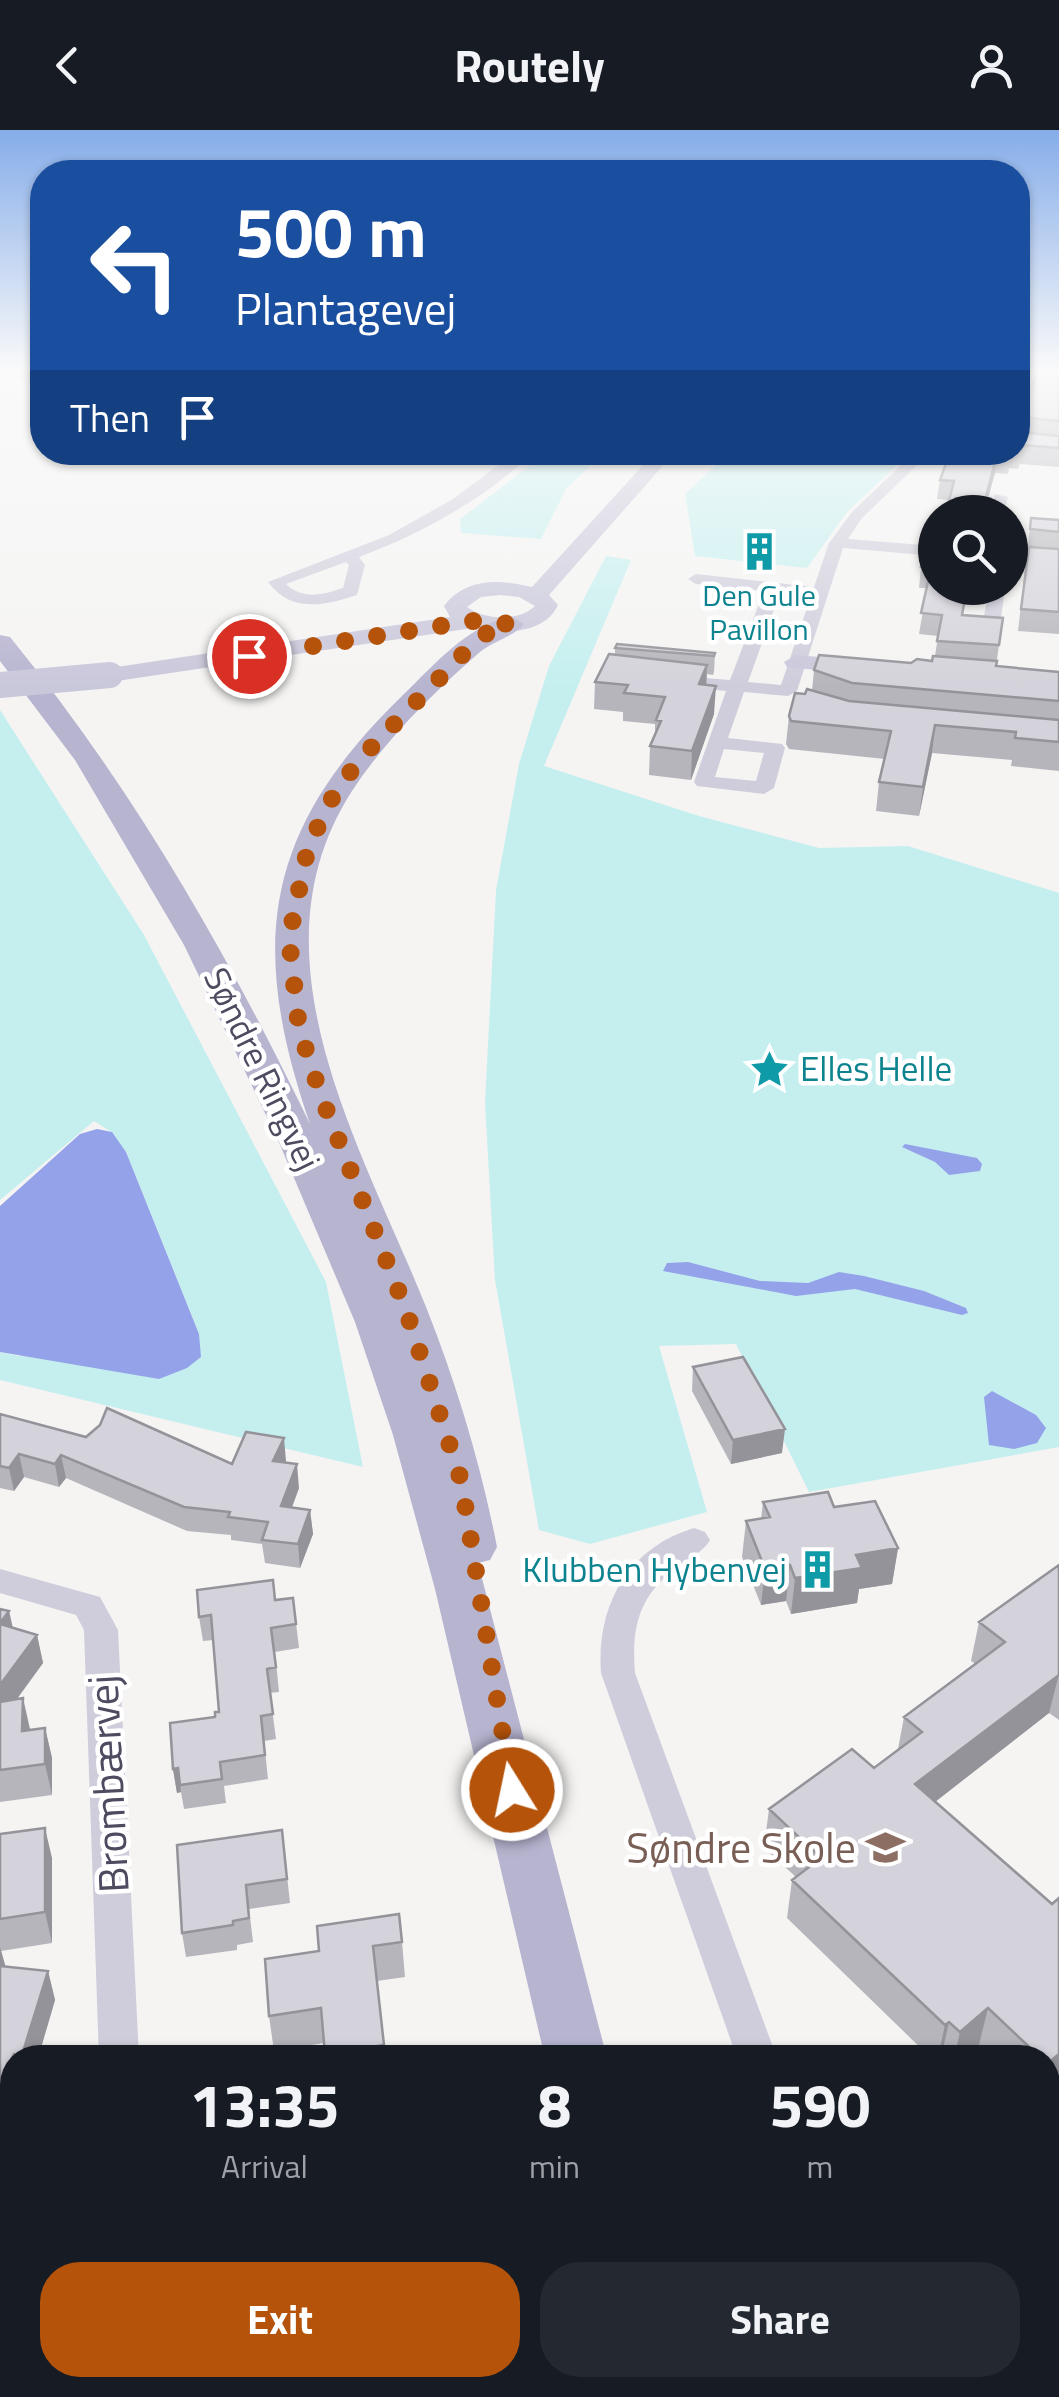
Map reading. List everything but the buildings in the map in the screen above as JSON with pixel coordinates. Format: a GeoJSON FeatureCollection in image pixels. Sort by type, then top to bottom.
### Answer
{"type":"FeatureCollection","features":[{"type":"Feature","properties":{"kind":"main road"},"geometry":{"type":"LineString","coordinates":[[497,608],[491,630],[358,761],[331,800],[308,847],[289,938],[292,982],[304,1045],[406,1310],[461,1480],[519,1828]]}},
{"type":"Feature","properties":{"kind":"main road","name":"Søndre Ringvej"},"geometry":{"type":"LineString","coordinates":[[0,643],[112,796],[178,905],[248,1032],[335,1220],[416,1432],[573,2045]]}},
{"type":"Feature","properties":{"kind":"main road"},"geometry":{"type":"LineString","coordinates":[[0,687],[45,744],[156,913],[335,1220]]}},
{"type":"Feature","properties":{"kind":"street"},"geometry":{"type":"LineString","coordinates":[[350,556],[394,538],[458,502],[494,476]]}},
{"type":"Feature","properties":{"kind":"street"},"geometry":{"type":"LineString","coordinates":[[0,687],[363,637],[497,608],[575,550],[644,476]]}},
{"type":"Feature","properties":{"kind":"street"},"geometry":{"type":"LineString","coordinates":[[788,691],[837,544],[856,515],[898,476]]}},
{"type":"Feature","properties":{"kind":"street"},"geometry":{"type":"LineString","coordinates":[[837,544],[918,550]]}},
{"type":"Feature","properties":{"kind":"street"},"geometry":{"type":"LineString","coordinates":[[1028,558],[1059,561]]}},
{"type":"Feature","properties":{"kind":"street"},"geometry":{"type":"LineString","coordinates":[[696,579],[820,592]]}},
{"type":"Feature","properties":{"kind":"street"},"geometry":{"type":"LineString","coordinates":[[717,743],[774,588]]}},
{"type":"Feature","properties":{"kind":"street"},"geometry":{"type":"LineString","coordinates":[[990,634],[995,605]]}},
{"type":"Feature","properties":{"kind":"street"},"geometry":{"type":"LineString","coordinates":[[796,662],[890,670]]}},
{"type":"Feature","properties":{"kind":"street"},"geometry":{"type":"LineString","coordinates":[[647,678],[788,691],[806,707]]}},
{"type":"Feature","properties":{"kind":"street"},"geometry":{"type":"LineString","coordinates":[[694,1540],[650,1568],[624,1602],[614,1640],[618,1672],[752,2045]]}},
{"type":"Feature","properties":{"kind":"street","name":"Brombærvej"},"geometry":{"type":"LineString","coordinates":[[0,1581],[88,1606],[101,1630],[118,2045]]}},
{"type":"Feature","properties":{"kind":"shaded area"},"geometry":{"type":"Polygon","coordinates":[[[517,476],[580,476],[566,489],[541,539],[461,533],[460,519],[517,476]]]}},
{"type":"Feature","properties":{"kind":"shaded area"},"geometry":{"type":"Polygon","coordinates":[[[705,476],[886,476],[847,512],[807,568],[695,556],[685,494],[705,476]]]}},
{"type":"Feature","properties":{"kind":"shaded area"},"geometry":{"type":"Polygon","coordinates":[[[606,556],[631,560],[544,766],[699,816],[819,848],[908,846],[1059,893],[1059,1447],[809,1492],[736,1344],[659,1346],[707,1512],[590,1544],[539,1530],[495,1280],[485,1103],[496,890],[519,764],[549,666],[606,556]]]}},
{"type":"Feature","properties":{"kind":"shaded area"},"geometry":{"type":"Polygon","coordinates":[[[0,710],[144,935],[326,1282],[363,1467],[0,1380],[0,1352],[19,1356],[199,1334],[126,1152],[111,1132],[94,1121],[0,1200],[0,710]]]}},
{"type":"Feature","properties":{"kind":"water"},"geometry":{"type":"Polygon","coordinates":[[[97,1129],[112,1132],[126,1152],[199,1334],[201,1357],[187,1368],[159,1379],[0,1352],[0,1206],[80,1134],[97,1129]]]}},
{"type":"Feature","properties":{"kind":"water"},"geometry":{"type":"Polygon","coordinates":[[[905,1144],[977,1158],[982,1164],[980,1171],[949,1175],[935,1162],[902,1147],[905,1144]]]}},
{"type":"Feature","properties":{"kind":"water"},"geometry":{"type":"Polygon","coordinates":[[[688,1262],[760,1281],[808,1283],[839,1272],[864,1276],[924,1291],[966,1308],[968,1313],[962,1315],[855,1289],[796,1296],[663,1271],[667,1263],[688,1262]]]}},
{"type":"Feature","properties":{"kind":"water"},"geometry":{"type":"Polygon","coordinates":[[[992,1391],[1036,1415],[1046,1428],[1037,1443],[1014,1449],[989,1445],[984,1397],[992,1391]]]}},
{"type":"Feature","properties":{"kind":"place","name":"Den Gule Pavillon"},"geometry":{"type":"Point","coordinates":[759,552]}},
{"type":"Feature","properties":{"kind":"place","name":"Elles Helle"},"geometry":{"type":"Point","coordinates":[770,1069]}},
{"type":"Feature","properties":{"kind":"place","name":"Klubben Hybenvej"},"geometry":{"type":"Point","coordinates":[817,1570]}},
{"type":"Feature","properties":{"kind":"place","name":"Søndre Skole"},"geometry":{"type":"Point","coordinates":[886,1848]}},
{"type":"Feature","properties":{"kind":"route"},"geometry":{"type":"LineString","coordinates":[[249,656],[472,621],[511,624],[491,630],[473,644],[358,761],[331,800],[308,847],[289,938],[299,1028],[321,1096],[406,1310],[461,1480],[512,1790]]}}]}
